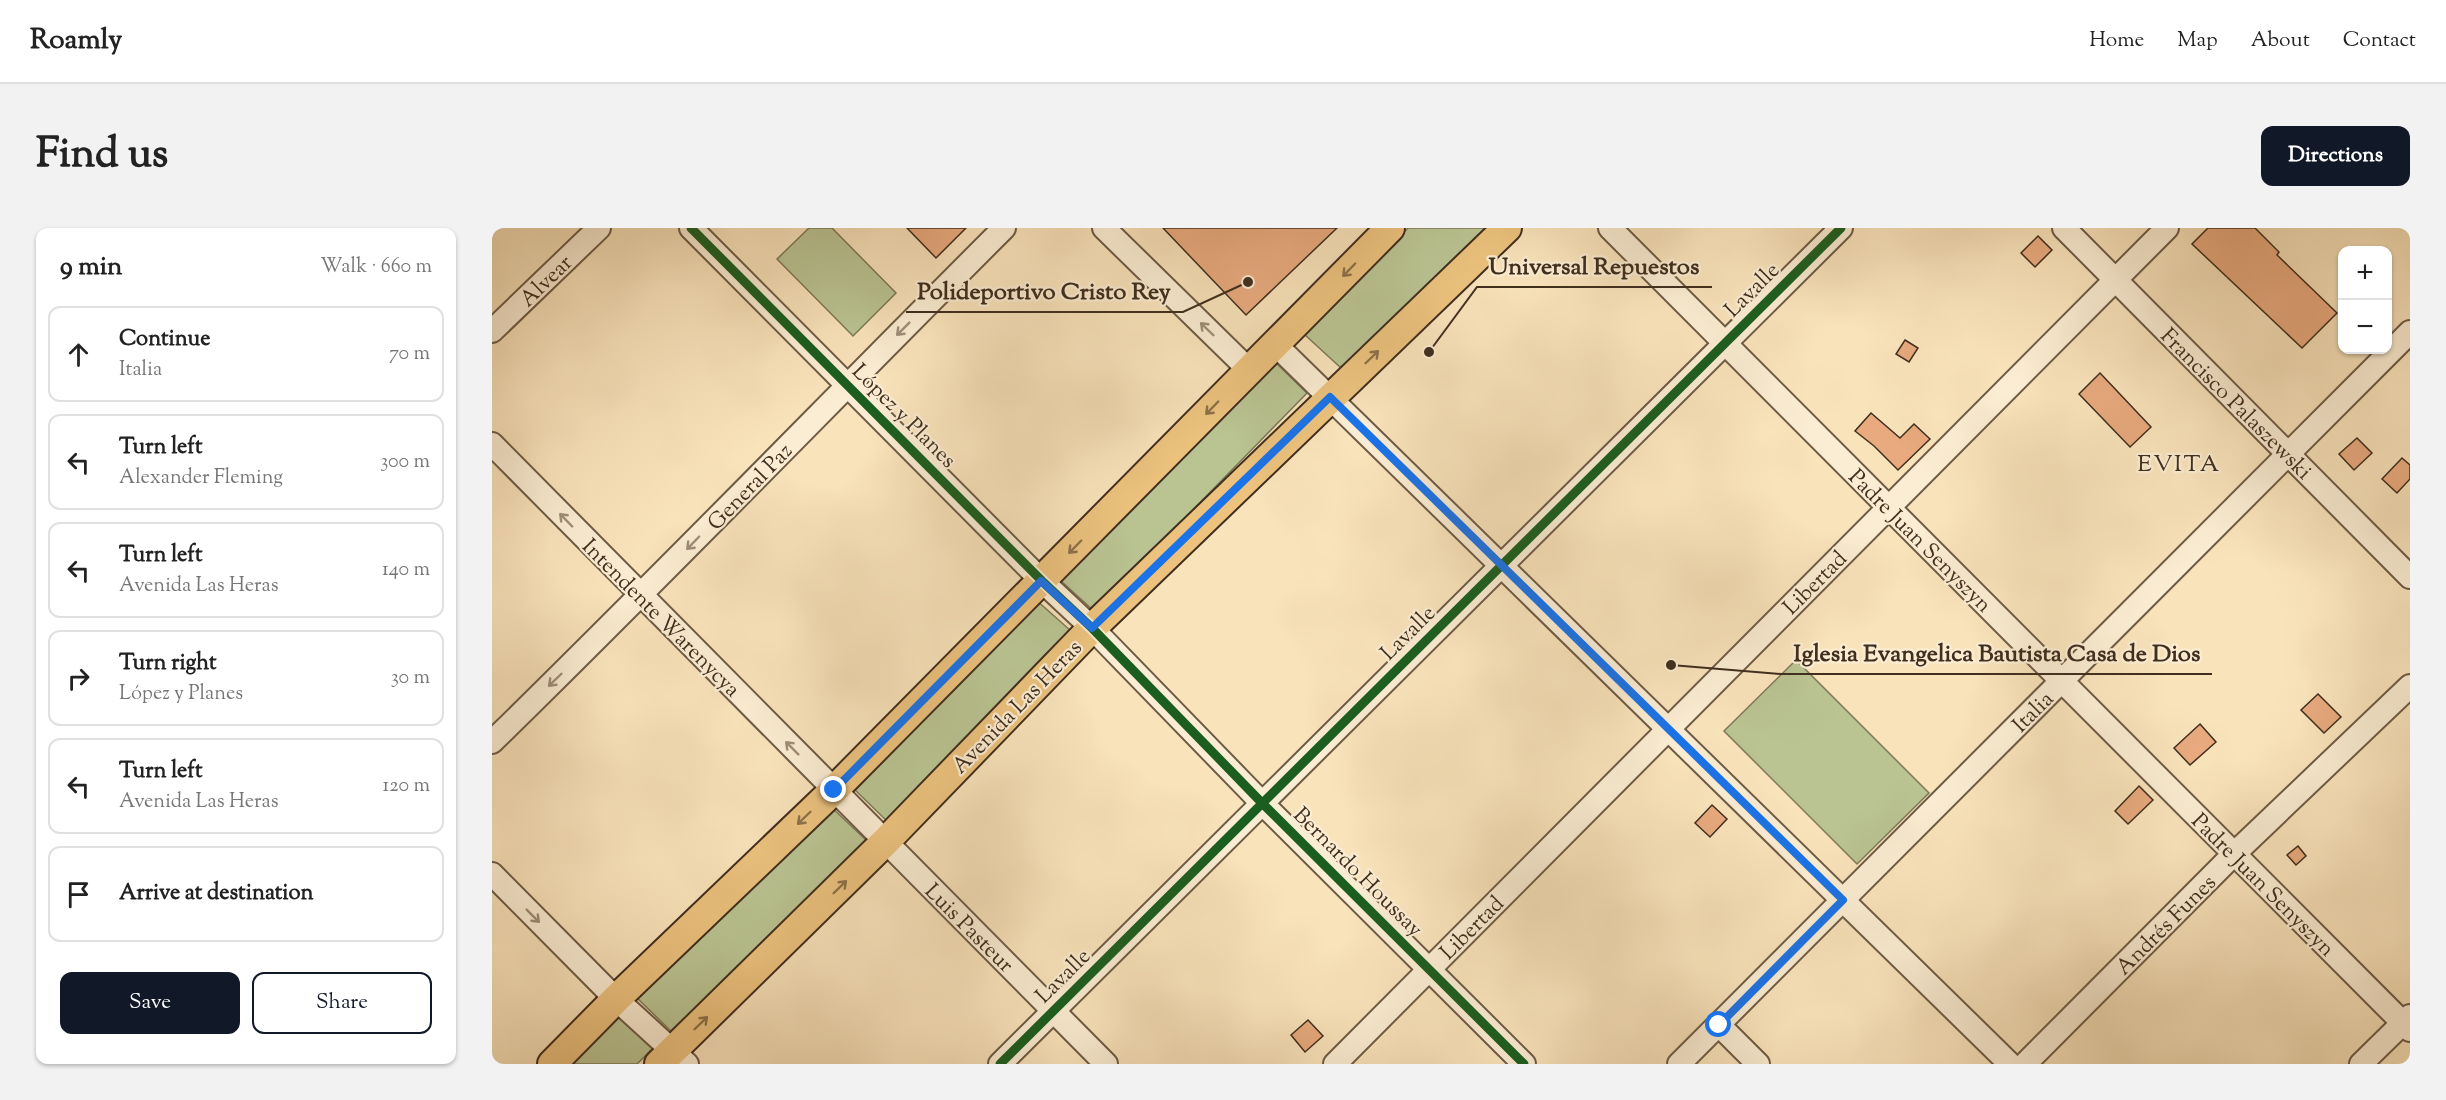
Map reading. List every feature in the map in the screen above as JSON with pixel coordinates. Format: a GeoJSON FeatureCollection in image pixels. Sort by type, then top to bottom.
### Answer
{"type":"FeatureCollection","features":[{"type":"Feature","properties":{"kind":"main road"},"geometry":{"type":"LineString","coordinates":[[552,1064],[616,999],[834,790],[1390,228]]}},
{"type":"Feature","properties":{"kind":"main road","name":"Avenida Las Heras"},"geometry":{"type":"LineString","coordinates":[[673,1059],[1092,628],[1507,228]]}},
{"type":"Feature","properties":{"kind":"street","name":"Alvear"},"geometry":{"type":"LineString","coordinates":[[492,331],[599,228]]}},
{"type":"Feature","properties":{"kind":"street","name":"López y Planes"},"geometry":{"type":"LineString","coordinates":[[691,228],[1041,581],[1092,628]]}},
{"type":"Feature","properties":{"kind":"street","name":"General Paz"},"geometry":{"type":"LineString","coordinates":[[492,742],[641,596],[847,384],[1004,228]]}},
{"type":"Feature","properties":{"kind":"street"},"geometry":{"type":"LineString","coordinates":[[1104,228],[1249,370]]}},
{"type":"Feature","properties":{"kind":"street","name":"Padre Juan Senyszyn"},"geometry":{"type":"LineString","coordinates":[[1610,228],[2234,854],[2408,1023]]}},
{"type":"Feature","properties":{"kind":"street","name":"Lavalle"},"geometry":{"type":"LineString","coordinates":[[1000,1064],[1841,228]]}},
{"type":"Feature","properties":{"kind":"street","name":"Francisco Palaszewski"},"geometry":{"type":"LineString","coordinates":[[2064,228],[2410,577]]}},
{"type":"Feature","properties":{"kind":"street","name":"Libertad"},"geometry":{"type":"LineString","coordinates":[[1335,1064],[2167,228]]}},
{"type":"Feature","properties":{"kind":"street","name":"Italia"},"geometry":{"type":"LineString","coordinates":[[1679,1064],[2410,332]]}},
{"type":"Feature","properties":{"kind":"street"},"geometry":{"type":"LineString","coordinates":[[1276,345],[2010,1064]]}},
{"type":"Feature","properties":{"kind":"street","name":"Intendente Warenycya"},"geometry":{"type":"LineString","coordinates":[[492,444],[834,790]]}},
{"type":"Feature","properties":{"kind":"street","name":"Bernardo Houssay"},"geometry":{"type":"LineString","coordinates":[[1092,628],[1262,803],[1524,1064]]}},
{"type":"Feature","properties":{"kind":"street","name":"Andrés Funes"},"geometry":{"type":"LineString","coordinates":[[2025,1064],[2234,854],[2410,686]]}},
{"type":"Feature","properties":{"kind":"street","name":"Luis Pasteur"},"geometry":{"type":"LineString","coordinates":[[834,790],[1106,1064]]}},
{"type":"Feature","properties":{"kind":"street"},"geometry":{"type":"LineString","coordinates":[[492,874],[673,1059]]}},
{"type":"Feature","properties":{"kind":"street"},"geometry":{"type":"LineString","coordinates":[[2361,1064],[2408,1023]]}},
{"type":"Feature","properties":{"kind":"street"},"geometry":{"type":"LineString","coordinates":[[1719,1025],[1758,1064]]}},
{"type":"Feature","properties":{"kind":"green space"},"geometry":{"type":"Polygon","coordinates":[[[809,228],[832,228],[896,293],[853,336],[777,259],[809,228]]]}},
{"type":"Feature","properties":{"kind":"green space"},"geometry":{"type":"Polygon","coordinates":[[[1408,228],[1487,228],[1341,368],[1304,334],[1408,228]]]}},
{"type":"Feature","properties":{"kind":"green space"},"geometry":{"type":"Polygon","coordinates":[[[1274,361],[1307,393],[1094,611],[1060,580],[1274,361]]]}},
{"type":"Feature","properties":{"kind":"green space"},"geometry":{"type":"Polygon","coordinates":[[[1035,599],[1071,631],[889,823],[851,786],[1035,599]]]}},
{"type":"Feature","properties":{"kind":"green space"},"geometry":{"type":"Polygon","coordinates":[[[1796,660],[1929,793],[1857,864],[1724,731],[1796,660]]]}},
{"type":"Feature","properties":{"kind":"green space"},"geometry":{"type":"Polygon","coordinates":[[[829,805],[866,840],[674,1034],[637,998],[829,805]]]}},
{"type":"Feature","properties":{"kind":"green space"},"geometry":{"type":"Polygon","coordinates":[[[617,1015],[653,1048],[637,1064],[570,1064],[617,1015]]]}},
{"type":"Feature","properties":{"kind":"building"},"geometry":{"type":"Polygon","coordinates":[[[907,228],[966,228],[936,258],[907,228]]]}},
{"type":"Feature","properties":{"kind":"building"},"geometry":{"type":"Polygon","coordinates":[[[1163,228],[1337,228],[1246,315],[1163,228]]]}},
{"type":"Feature","properties":{"kind":"building"},"geometry":{"type":"Polygon","coordinates":[[[2208,228],[2255,228],[2279,252],[2277,255],[2337,313],[2302,348],[2192,244],[2208,228]]]}},
{"type":"Feature","properties":{"kind":"building"},"geometry":{"type":"Polygon","coordinates":[[[2038,236],[2052,250],[2035,267],[2021,253],[2038,236]]]}},
{"type":"Feature","properties":{"kind":"building"},"geometry":{"type":"Polygon","coordinates":[[[1905,340],[1918,348],[1909,362],[1896,354],[1905,340]]]}},
{"type":"Feature","properties":{"kind":"building"},"geometry":{"type":"Polygon","coordinates":[[[2100,373],[2151,427],[2130,447],[2079,394],[2100,373]]]}},
{"type":"Feature","properties":{"kind":"building"},"geometry":{"type":"Polygon","coordinates":[[[1871,413],[1900,438],[1914,424],[1930,439],[1898,470],[1855,431],[1871,413]]]}},
{"type":"Feature","properties":{"kind":"building"},"geometry":{"type":"Polygon","coordinates":[[[2357,438],[2372,453],[2354,470],[2339,454],[2357,438]]]}},
{"type":"Feature","properties":{"kind":"building"},"geometry":{"type":"Polygon","coordinates":[[[2402,458],[2410,465],[2410,479],[2397,493],[2382,479],[2402,458]]]}},
{"type":"Feature","properties":{"kind":"building"},"geometry":{"type":"Polygon","coordinates":[[[2318,694],[2341,717],[2324,733],[2301,710],[2318,694]]]}},
{"type":"Feature","properties":{"kind":"building"},"geometry":{"type":"Polygon","coordinates":[[[2200,724],[2216,742],[2190,765],[2174,748],[2200,724]]]}},
{"type":"Feature","properties":{"kind":"building"},"geometry":{"type":"Polygon","coordinates":[[[2139,786],[2153,800],[2128,824],[2115,811],[2139,786]]]}},
{"type":"Feature","properties":{"kind":"building"},"geometry":{"type":"Polygon","coordinates":[[[1712,805],[1727,819],[1710,837],[1695,823],[1712,805]]]}},
{"type":"Feature","properties":{"kind":"building"},"geometry":{"type":"Polygon","coordinates":[[[2298,846],[2306,856],[2296,865],[2287,855],[2298,846]]]}},
{"type":"Feature","properties":{"kind":"building"},"geometry":{"type":"Polygon","coordinates":[[[1308,1020],[1323,1036],[1305,1052],[1291,1035],[1308,1020]]]}},
{"type":"Feature","properties":{"kind":"cycle path"},"geometry":{"type":"LineString","coordinates":[[691,228],[1524,1064]]}},
{"type":"Feature","properties":{"kind":"cycle path"},"geometry":{"type":"LineString","coordinates":[[1000,1064],[1841,228]]}},
{"type":"Feature","properties":{"kind":"place","name":"Polideportivo Cristo Rey"},"geometry":{"type":"Point","coordinates":[1248,282]}},
{"type":"Feature","properties":{"kind":"place","name":"Universal Repuestos"},"geometry":{"type":"Point","coordinates":[1429,352]}},
{"type":"Feature","properties":{"kind":"place","name":"Iglesia Evangelica Bautista Casa de Dios"},"geometry":{"type":"Point","coordinates":[1671,665]}},
{"type":"Feature","properties":{"kind":"district","name":"EVITA"},"geometry":{"type":"Point","coordinates":[2179,463]}},
{"type":"Feature","properties":{"kind":"route"},"geometry":{"type":"LineString","coordinates":[[834,790],[1041,581],[1092,628],[1330,397],[1843,900],[1719,1025]]}}]}
